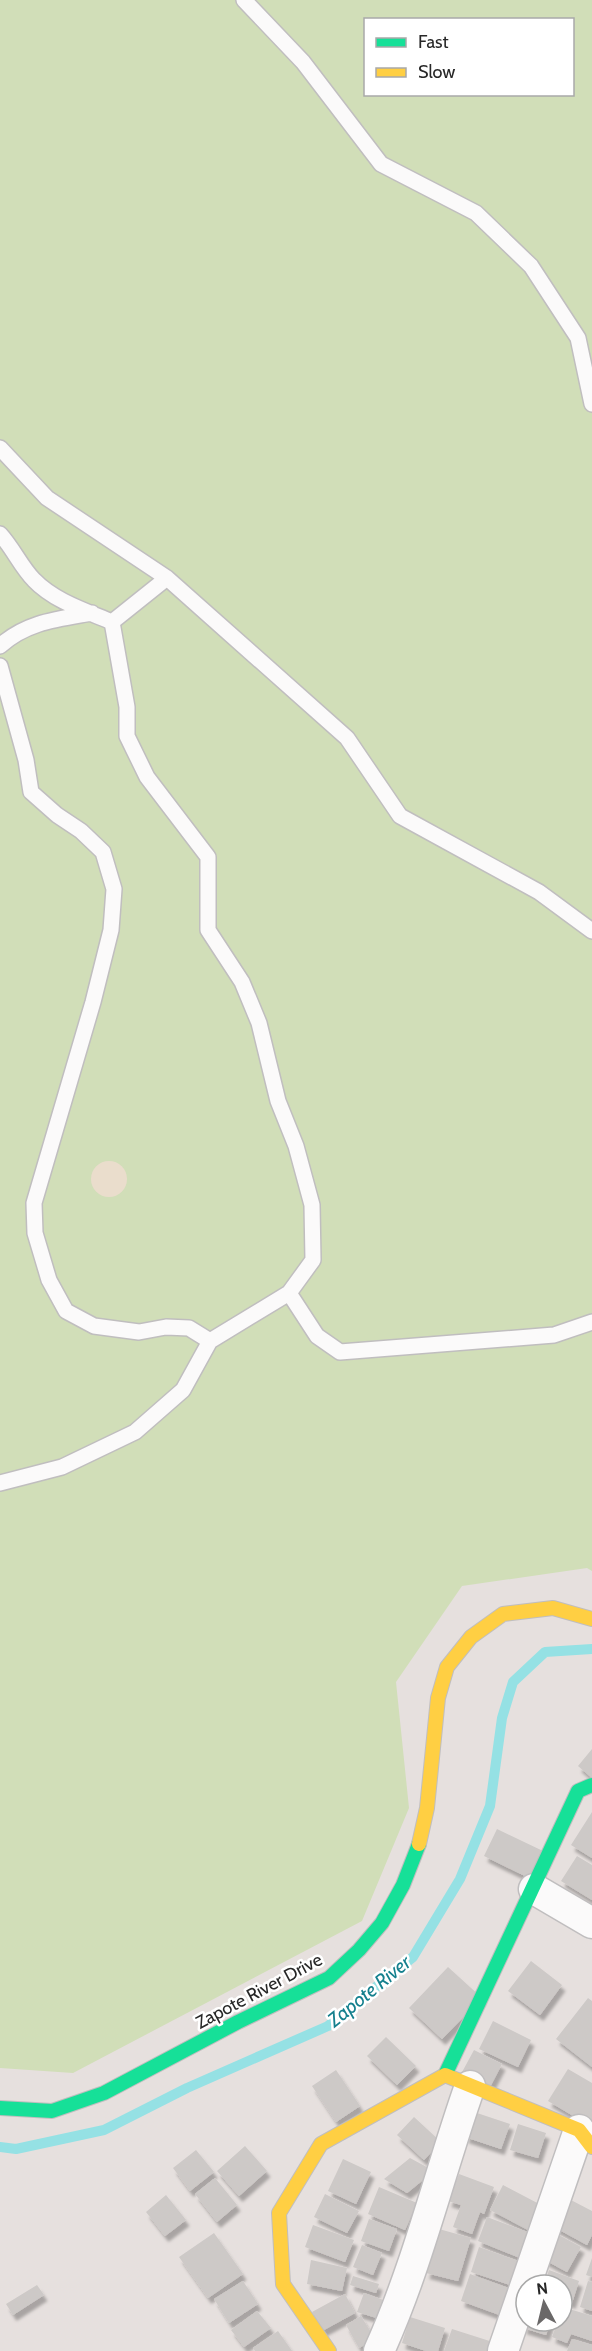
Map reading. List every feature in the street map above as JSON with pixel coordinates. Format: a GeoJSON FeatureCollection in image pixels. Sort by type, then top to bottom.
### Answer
{"type":"FeatureCollection","features":[{"type":"Feature","properties":{"kind":"street","name":"Zapote River Drive"},"geometry":{"type":"LineString","coordinates":[[0,2108],[52,2111],[104,2093],[238,2022],[329,1978],[359,1950],[382,1923],[403,1885],[421,1838],[427,1808],[438,1698],[447,1667],[471,1637],[503,1614],[553,1608],[592,1619]]}},
{"type":"Feature","properties":{"kind":"street"},"geometry":{"type":"LineString","coordinates":[[379,2351],[396,2315],[426,2228],[457,2080],[534,1889],[579,1791],[592,1785]]}},
{"type":"Feature","properties":{"kind":"street"},"geometry":{"type":"LineString","coordinates":[[534,1889],[592,1923]]}},
{"type":"Feature","properties":{"kind":"street"},"geometry":{"type":"LineString","coordinates":[[329,2351],[284,2284],[279,2213],[321,2144],[457,2080],[585,2139],[503,2351]]}},
{"type":"Feature","properties":{"kind":"lane"},"geometry":{"type":"LineString","coordinates":[[244,0],[303,62],[381,164],[476,213],[531,266],[578,338],[592,404]]}},
{"type":"Feature","properties":{"kind":"lane"},"geometry":{"type":"LineString","coordinates":[[0,448],[47,498],[167,578],[347,738],[400,816],[538,892],[592,931]]}},
{"type":"Feature","properties":{"kind":"lane"},"geometry":{"type":"LineString","coordinates":[[0,534],[13,548],[33,580],[57,598],[112,622]]}},
{"type":"Feature","properties":{"kind":"lane"},"geometry":{"type":"LineString","coordinates":[[112,622],[167,578]]}},
{"type":"Feature","properties":{"kind":"lane"},"geometry":{"type":"LineString","coordinates":[[0,646],[13,634],[39,623],[92,613]]}},
{"type":"Feature","properties":{"kind":"lane"},"geometry":{"type":"LineString","coordinates":[[0,1483],[63,1467],[135,1431],[183,1390],[210,1341],[289,1293],[314,1260],[312,1205],[296,1146],[278,1101],[260,1023],[242,982],[208,930],[208,857],[147,777],[127,736],[127,707],[112,622]]}},
{"type":"Feature","properties":{"kind":"lane"},"geometry":{"type":"LineString","coordinates":[[0,666],[26,760],[31,792],[57,815],[81,831],[103,852],[114,889],[111,930],[93,1002],[34,1203],[35,1233],[49,1280],[66,1311],[94,1326],[139,1332],[166,1327],[189,1328],[210,1341]]}},
{"type":"Feature","properties":{"kind":"lane"},"geometry":{"type":"LineString","coordinates":[[289,1293],[317,1336],[340,1352],[554,1335],[592,1322]]}},
{"type":"Feature","properties":{"kind":"green space"},"geometry":{"type":"Polygon","coordinates":[[[0,0],[592,0],[592,1571],[587,1568],[462,1586],[396,1682],[409,1808],[362,1921],[73,2073],[0,2068],[0,0]]]}},
{"type":"Feature","properties":{"kind":"sand"},"geometry":{"type":"Polygon","coordinates":[[[109,1161],[122,1166],[127,1179],[122,1192],[109,1197],[96,1192],[91,1179],[96,1166],[109,1161]]]}},
{"type":"Feature","properties":{"kind":"building"},"geometry":{"type":"Polygon","coordinates":[[[592,1749],[592,1778],[578,1766],[592,1749]]]}},
{"type":"Feature","properties":{"kind":"building"},"geometry":{"type":"Polygon","coordinates":[[[592,1812],[592,1858],[571,1845],[592,1812]]]}},
{"type":"Feature","properties":{"kind":"building"},"geometry":{"type":"Polygon","coordinates":[[[497,1829],[543,1851],[529,1878],[484,1856],[497,1829]]]}},
{"type":"Feature","properties":{"kind":"building"},"geometry":{"type":"Polygon","coordinates":[[[577,1856],[592,1865],[592,1900],[561,1881],[577,1856]]]}},
{"type":"Feature","properties":{"kind":"building"},"geometry":{"type":"Polygon","coordinates":[[[531,1961],[562,1985],[540,2015],[508,1991],[531,1961]]]}},
{"type":"Feature","properties":{"kind":"building"},"geometry":{"type":"Polygon","coordinates":[[[448,1967],[482,1998],[442,2039],[409,2008],[448,1967]]]}},
{"type":"Feature","properties":{"kind":"building"},"geometry":{"type":"Polygon","coordinates":[[[588,1998],[592,2001],[592,2067],[556,2039],[588,1998]]]}},
{"type":"Feature","properties":{"kind":"building"},"geometry":{"type":"Polygon","coordinates":[[[493,2021],[531,2040],[518,2067],[479,2049],[493,2021]]]}},
{"type":"Feature","properties":{"kind":"building"},"geometry":{"type":"Polygon","coordinates":[[[386,2037],[416,2066],[397,2085],[367,2056],[386,2037]]]}},
{"type":"Feature","properties":{"kind":"building"},"geometry":{"type":"Polygon","coordinates":[[[474,2050],[502,2064],[489,2089],[461,2074],[474,2050]]]}},
{"type":"Feature","properties":{"kind":"building"},"geometry":{"type":"Polygon","coordinates":[[[568,2069],[592,2083],[592,2127],[548,2101],[568,2069]]]}},
{"type":"Feature","properties":{"kind":"building"},"geometry":{"type":"Polygon","coordinates":[[[336,2070],[360,2106],[336,2122],[312,2086],[336,2070]]]}},
{"type":"Feature","properties":{"kind":"building"},"geometry":{"type":"Polygon","coordinates":[[[474,2112],[510,2124],[501,2149],[465,2137],[474,2112]]]}},
{"type":"Feature","properties":{"kind":"building"},"geometry":{"type":"Polygon","coordinates":[[[414,2117],[441,2142],[424,2160],[397,2135],[414,2117]]]}},
{"type":"Feature","properties":{"kind":"building"},"geometry":{"type":"Polygon","coordinates":[[[518,2124],[546,2133],[538,2158],[510,2150],[518,2124]]]}},
{"type":"Feature","properties":{"kind":"building"},"geometry":{"type":"Polygon","coordinates":[[[245,2146],[267,2171],[239,2196],[217,2171],[245,2146]]]}},
{"type":"Feature","properties":{"kind":"building"},"geometry":{"type":"Polygon","coordinates":[[[196,2150],[214,2172],[190,2191],[173,2168],[196,2150]]]}},
{"type":"Feature","properties":{"kind":"building"},"geometry":{"type":"Polygon","coordinates":[[[410,2158],[434,2171],[407,2193],[384,2179],[410,2158]]]}},
{"type":"Feature","properties":{"kind":"building"},"geometry":{"type":"Polygon","coordinates":[[[343,2159],[371,2172],[356,2204],[328,2191],[343,2159]]]}},
{"type":"Feature","properties":{"kind":"building"},"geometry":{"type":"Polygon","coordinates":[[[459,2174],[494,2187],[484,2214],[480,2212],[472,2234],[453,2227],[461,2205],[448,2201],[459,2174]]]}},
{"type":"Feature","properties":{"kind":"building"},"geometry":{"type":"Polygon","coordinates":[[[215,2178],[237,2205],[217,2222],[195,2194],[215,2178]]]}},
{"type":"Feature","properties":{"kind":"building"},"geometry":{"type":"Polygon","coordinates":[[[503,2185],[543,2206],[530,2231],[490,2210],[503,2185]]]}},
{"type":"Feature","properties":{"kind":"building"},"geometry":{"type":"Polygon","coordinates":[[[379,2187],[417,2203],[405,2230],[368,2214],[379,2187]]]}},
{"type":"Feature","properties":{"kind":"building"},"geometry":{"type":"Polygon","coordinates":[[[325,2194],[359,2211],[347,2233],[314,2217],[325,2194]]]}},
{"type":"Feature","properties":{"kind":"building"},"geometry":{"type":"Polygon","coordinates":[[[166,2195],[186,2220],[165,2236],[146,2212],[166,2195]]]}},
{"type":"Feature","properties":{"kind":"building"},"geometry":{"type":"Polygon","coordinates":[[[569,2199],[592,2211],[592,2235],[587,2245],[554,2227],[569,2199]]]}},
{"type":"Feature","properties":{"kind":"building"},"geometry":{"type":"Polygon","coordinates":[[[487,2217],[530,2233],[520,2258],[478,2241],[487,2217]]]}},
{"type":"Feature","properties":{"kind":"building"},"geometry":{"type":"Polygon","coordinates":[[[369,2219],[397,2229],[389,2251],[361,2241],[369,2219]]]}},
{"type":"Feature","properties":{"kind":"building"},"geometry":{"type":"Polygon","coordinates":[[[313,2225],[354,2240],[345,2262],[305,2247],[313,2225]]]}},
{"type":"Feature","properties":{"kind":"building"},"geometry":{"type":"Polygon","coordinates":[[[439,2229],[471,2238],[458,2281],[426,2273],[439,2229]]]}},
{"type":"Feature","properties":{"kind":"building"},"geometry":{"type":"Polygon","coordinates":[[[214,2233],[243,2274],[208,2298],[179,2257],[214,2233]]]}},
{"type":"Feature","properties":{"kind":"building"},"geometry":{"type":"Polygon","coordinates":[[[557,2234],[581,2247],[567,2272],[543,2259],[557,2234]]]}},
{"type":"Feature","properties":{"kind":"building"},"geometry":{"type":"Polygon","coordinates":[[[362,2245],[382,2253],[373,2275],[353,2267],[362,2245]]]}},
{"type":"Feature","properties":{"kind":"building"},"geometry":{"type":"Polygon","coordinates":[[[479,2247],[521,2262],[517,2273],[514,2273],[513,2286],[471,2272],[479,2247]]]}},
{"type":"Feature","properties":{"kind":"building"},"geometry":{"type":"Polygon","coordinates":[[[592,2258],[592,2277],[586,2275],[592,2258]]]}},
{"type":"Feature","properties":{"kind":"building"},"geometry":{"type":"Polygon","coordinates":[[[311,2260],[347,2268],[342,2291],[307,2284],[311,2260]]]}},
{"type":"Feature","properties":{"kind":"building"},"geometry":{"type":"Polygon","coordinates":[[[470,2274],[514,2290],[505,2317],[461,2301],[470,2274]]]}},
{"type":"Feature","properties":{"kind":"building"},"geometry":{"type":"Polygon","coordinates":[[[353,2276],[379,2284],[376,2293],[350,2285],[353,2276]]]}},
{"type":"Feature","properties":{"kind":"building"},"geometry":{"type":"Polygon","coordinates":[[[574,2279],[579,2281],[574,2297],[574,2279]]]}},
{"type":"Feature","properties":{"kind":"building"},"geometry":{"type":"Polygon","coordinates":[[[243,2281],[258,2304],[229,2323],[214,2299],[243,2281]]]}},
{"type":"Feature","properties":{"kind":"building"},"geometry":{"type":"Polygon","coordinates":[[[588,2281],[592,2282],[592,2311],[580,2307],[588,2281]]]}},
{"type":"Feature","properties":{"kind":"building"},"geometry":{"type":"Polygon","coordinates":[[[37,2285],[44,2295],[13,2315],[6,2304],[37,2285]]]}},
{"type":"Feature","properties":{"kind":"building"},"geometry":{"type":"Polygon","coordinates":[[[364,2293],[386,2301],[380,2319],[357,2312],[364,2293]]]}},
{"type":"Feature","properties":{"kind":"building"},"geometry":{"type":"Polygon","coordinates":[[[345,2294],[355,2313],[322,2331],[312,2312],[345,2294]]]}},
{"type":"Feature","properties":{"kind":"building"},"geometry":{"type":"Polygon","coordinates":[[[574,2310],[592,2316],[592,2341],[571,2334],[567,2343],[552,2337],[554,2333],[574,2333],[574,2310]]]}},
{"type":"Feature","properties":{"kind":"building"},"geometry":{"type":"Polygon","coordinates":[[[257,2311],[271,2328],[244,2347],[231,2330],[257,2311]]]}},
{"type":"Feature","properties":{"kind":"building"},"geometry":{"type":"Polygon","coordinates":[[[361,2316],[375,2339],[359,2348],[346,2325],[361,2316]]]}},
{"type":"Feature","properties":{"kind":"building"},"geometry":{"type":"Polygon","coordinates":[[[410,2317],[445,2328],[438,2351],[426,2351],[402,2343],[410,2317]]]}},
{"type":"Feature","properties":{"kind":"building"},"geometry":{"type":"Polygon","coordinates":[[[452,2329],[499,2344],[497,2351],[444,2351],[452,2329]]]}},
{"type":"Feature","properties":{"kind":"building"},"geometry":{"type":"Polygon","coordinates":[[[278,2331],[292,2351],[255,2351],[253,2348],[278,2331]]]}},
{"type":"Feature","properties":{"kind":"building"},"geometry":{"type":"Polygon","coordinates":[[[572,2339],[592,2345],[592,2351],[567,2351],[572,2339]]]}},
{"type":"Feature","properties":{"kind":"waterway","name":"Zapote River"},"geometry":{"type":"LineString","coordinates":[[0,2147],[16,2149],[104,2130],[187,2088],[328,2026],[413,1957],[460,1879],[490,1806],[502,1718],[513,1682],[545,1652],[592,1649]]}},
{"type":"Feature","properties":{"kind":"traffic: fast"},"geometry":{"type":"LineString","coordinates":[[445,2075],[578,1791],[592,1785]]}},
{"type":"Feature","properties":{"kind":"traffic: fast"},"geometry":{"type":"LineString","coordinates":[[0,2108],[52,2111],[104,2093],[238,2022],[329,1978],[359,1950],[382,1923],[403,1885],[419,1844]]}},
{"type":"Feature","properties":{"kind":"traffic: slow"},"geometry":{"type":"LineString","coordinates":[[419,1844],[427,1808],[438,1698],[447,1667],[471,1637],[503,1614],[553,1608],[592,1619]]}},
{"type":"Feature","properties":{"kind":"traffic: slow"},"geometry":{"type":"LineString","coordinates":[[329,2351],[283,2284],[279,2213],[321,2144],[445,2075],[579,2130],[592,2147]]}}]}
